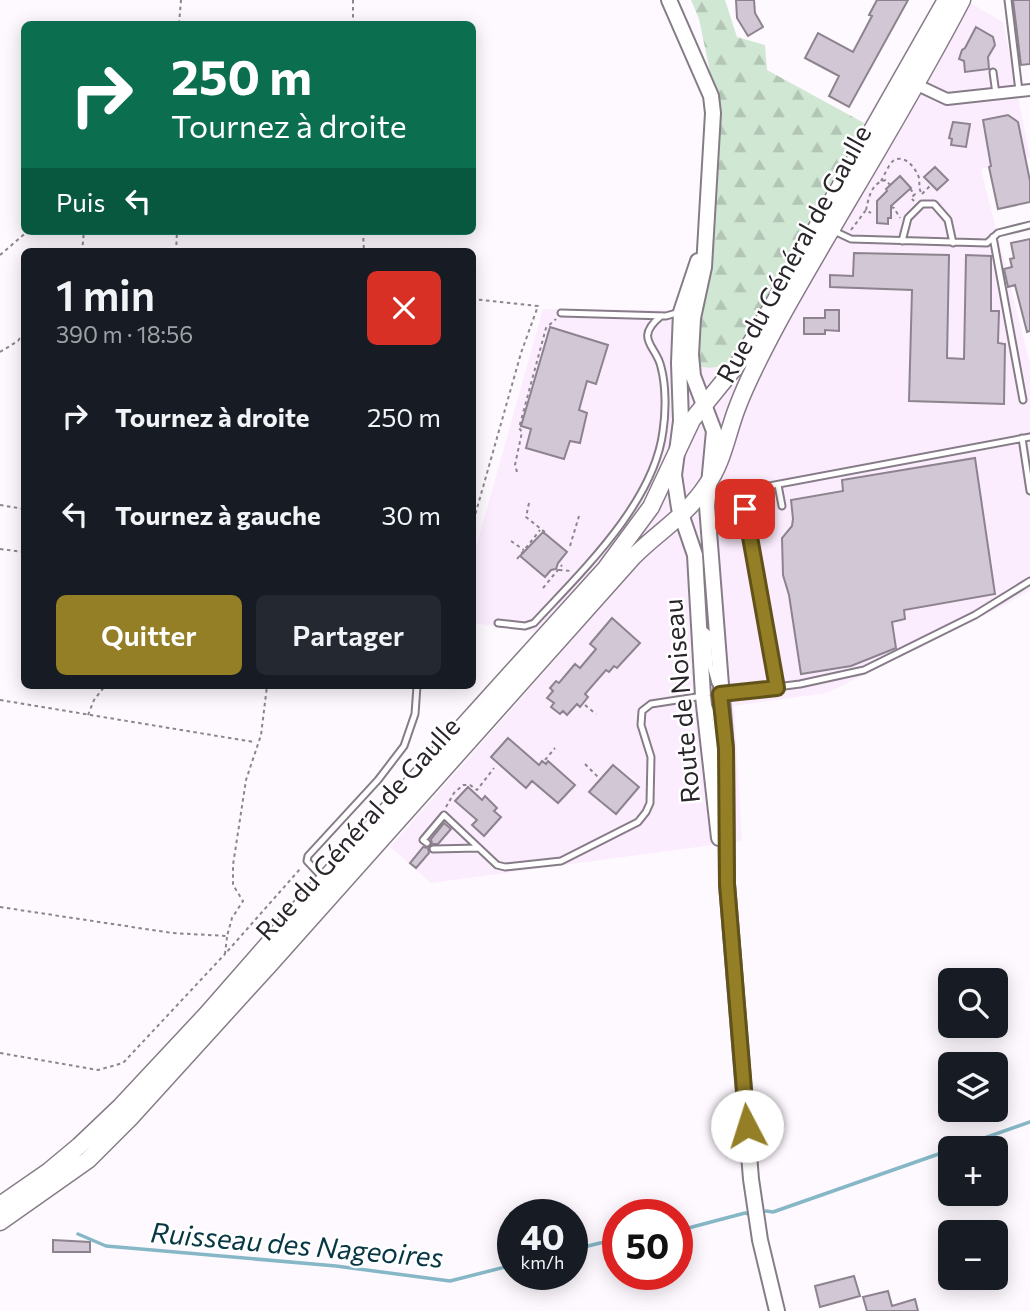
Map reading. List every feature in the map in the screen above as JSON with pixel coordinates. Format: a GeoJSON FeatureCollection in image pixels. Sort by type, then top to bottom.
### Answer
{"type":"FeatureCollection","features":[{"type":"Feature","properties":{"kind":"main road"},"geometry":{"type":"LineString","coordinates":[[669,0],[710,96],[713,113],[706,240],[687,315]]}},
{"type":"Feature","properties":{"kind":"main road","name":"Rue du Général de Gaulle"},"geometry":{"type":"LineString","coordinates":[[0,1222],[88,1160],[130,1118],[621,570],[644,546],[708,491],[750,376],[831,229],[875,158],[946,0]]}},
{"type":"Feature","properties":{"kind":"main road","name":"Rue du Général de Gaulle"},"geometry":{"type":"LineString","coordinates":[[0,1205],[29,1186],[79,1146],[120,1107],[206,1015],[324,879],[606,568],[651,507],[692,420],[740,361],[962,0]]}},
{"type":"Feature","properties":{"kind":"main road","name":"Route de Noiseau"},"geometry":{"type":"LineString","coordinates":[[687,315],[692,367],[714,431],[708,491],[724,728],[727,884],[755,1213],[777,1311]]}},
{"type":"Feature","properties":{"kind":"main road","name":"Route de Noiseau"},"geometry":{"type":"LineString","coordinates":[[687,315],[679,363],[681,421],[675,489],[695,555],[703,696],[722,864],[727,884]]}},
{"type":"Feature","properties":{"kind":"street"},"geometry":{"type":"LineString","coordinates":[[910,82],[947,99],[1024,91]]}},
{"type":"Feature","properties":{"kind":"street"},"geometry":{"type":"LineString","coordinates":[[703,696],[720,694]]}},
{"type":"Feature","properties":{"kind":"lane"},"geometry":{"type":"LineString","coordinates":[[1007,0],[1024,91]]}},
{"type":"Feature","properties":{"kind":"lane"},"geometry":{"type":"LineString","coordinates":[[993,72],[996,94]]}},
{"type":"Feature","properties":{"kind":"lane"},"geometry":{"type":"LineString","coordinates":[[902,241],[907,221],[922,204],[933,204],[948,220],[953,243]]}},
{"type":"Feature","properties":{"kind":"lane"},"geometry":{"type":"LineString","coordinates":[[831,229],[846,237],[987,243],[998,233],[1030,225]]}},
{"type":"Feature","properties":{"kind":"lane"},"geometry":{"type":"LineString","coordinates":[[993,237],[1023,400]]}},
{"type":"Feature","properties":{"kind":"lane"},"geometry":{"type":"LineString","coordinates":[[561,313],[687,315]]}},
{"type":"Feature","properties":{"kind":"lane"},"geometry":{"type":"LineString","coordinates":[[498,622],[525,626],[534,623],[616,529],[634,504],[653,469],[662,443],[664,424],[661,365],[648,341],[650,327],[661,316]]}},
{"type":"Feature","properties":{"kind":"lane"},"geometry":{"type":"LineString","coordinates":[[708,491],[778,485],[1030,437]]}},
{"type":"Feature","properties":{"kind":"lane"},"geometry":{"type":"LineString","coordinates":[[1022,438],[1030,491]]}},
{"type":"Feature","properties":{"kind":"lane"},"geometry":{"type":"LineString","coordinates":[[778,485],[782,506]]}},
{"type":"Feature","properties":{"kind":"lane"},"geometry":{"type":"LineString","coordinates":[[745,509],[777,688]]}},
{"type":"Feature","properties":{"kind":"lane"},"geometry":{"type":"LineString","coordinates":[[700,626],[708,633],[710,664],[720,694],[777,688],[864,670],[975,615],[1030,580]]}},
{"type":"Feature","properties":{"kind":"lane"},"geometry":{"type":"LineString","coordinates":[[324,879],[307,861],[310,851],[378,780],[404,746],[415,714],[417,689]]}},
{"type":"Feature","properties":{"kind":"lane"},"geometry":{"type":"LineString","coordinates":[[427,843],[423,840],[444,815],[501,867],[561,861],[638,822],[650,803],[651,757],[641,725],[642,711],[651,704],[703,696],[715,719],[719,764],[726,774]]}},
{"type":"Feature","properties":{"kind":"lane"},"geometry":{"type":"LineString","coordinates":[[433,849],[479,848]]}},
{"type":"Feature","properties":{"kind":"path"},"geometry":{"type":"LineString","coordinates":[[179,21],[181,0]]}},
{"type":"Feature","properties":{"kind":"path"},"geometry":{"type":"LineString","coordinates":[[353,0],[353,21]]}},
{"type":"Feature","properties":{"kind":"path"},"geometry":{"type":"LineString","coordinates":[[846,237],[866,210],[869,196],[891,163],[907,161],[913,167],[919,178],[922,195],[931,185]]}},
{"type":"Feature","properties":{"kind":"path"},"geometry":{"type":"LineString","coordinates":[[881,181],[886,180],[890,185]]}},
{"type":"Feature","properties":{"kind":"path"},"geometry":{"type":"LineString","coordinates":[[910,188],[915,194],[911,198],[920,206]]}},
{"type":"Feature","properties":{"kind":"path"},"geometry":{"type":"LineString","coordinates":[[891,208],[894,208],[902,220],[907,221]]}},
{"type":"Feature","properties":{"kind":"path"},"geometry":{"type":"LineString","coordinates":[[866,210],[871,213]]}},
{"type":"Feature","properties":{"kind":"path"},"geometry":{"type":"LineString","coordinates":[[0,256],[24,235]]}},
{"type":"Feature","properties":{"kind":"path"},"geometry":{"type":"LineString","coordinates":[[476,299],[538,306],[521,353],[476,512]]}},
{"type":"Feature","properties":{"kind":"path"},"geometry":{"type":"LineString","coordinates":[[517,472],[515,465],[522,432],[519,428],[546,328],[561,313]]}},
{"type":"Feature","properties":{"kind":"path"},"geometry":{"type":"LineString","coordinates":[[0,352],[21,336]]}},
{"type":"Feature","properties":{"kind":"path"},"geometry":{"type":"LineString","coordinates":[[529,503],[526,517],[546,533]]}},
{"type":"Feature","properties":{"kind":"path"},"geometry":{"type":"LineString","coordinates":[[0,505],[21,508]]}},
{"type":"Feature","properties":{"kind":"path"},"geometry":{"type":"LineString","coordinates":[[570,546],[579,516]]}},
{"type":"Feature","properties":{"kind":"path"},"geometry":{"type":"LineString","coordinates":[[517,559],[541,529]]}},
{"type":"Feature","properties":{"kind":"path"},"geometry":{"type":"LineString","coordinates":[[511,541],[524,550]]}},
{"type":"Feature","properties":{"kind":"path"},"geometry":{"type":"LineString","coordinates":[[0,549],[21,552]]}},
{"type":"Feature","properties":{"kind":"path"},"geometry":{"type":"LineString","coordinates":[[543,589],[562,565]]}},
{"type":"Feature","properties":{"kind":"path"},"geometry":{"type":"LineString","coordinates":[[558,570],[579,572]]}},
{"type":"Feature","properties":{"kind":"path"},"geometry":{"type":"LineString","coordinates":[[88,715],[89,709],[103,689]]}},
{"type":"Feature","properties":{"kind":"path"},"geometry":{"type":"LineString","coordinates":[[225,954],[232,918],[243,901],[233,885],[233,865],[246,780],[261,735],[267,689]]}},
{"type":"Feature","properties":{"kind":"path"},"geometry":{"type":"LineString","coordinates":[[0,700],[257,743]]}},
{"type":"Feature","properties":{"kind":"path"},"geometry":{"type":"LineString","coordinates":[[585,705],[596,714]]}},
{"type":"Feature","properties":{"kind":"path"},"geometry":{"type":"LineString","coordinates":[[545,760],[555,748]]}},
{"type":"Feature","properties":{"kind":"path"},"geometry":{"type":"LineString","coordinates":[[585,764],[601,779]]}},
{"type":"Feature","properties":{"kind":"path"},"geometry":{"type":"LineString","coordinates":[[444,815],[450,799],[459,788],[466,784],[477,790],[494,768]]}},
{"type":"Feature","properties":{"kind":"path"},"geometry":{"type":"LineString","coordinates":[[0,1054],[98,1070],[123,1063],[307,861]]}},
{"type":"Feature","properties":{"kind":"path"},"geometry":{"type":"LineString","coordinates":[[0,907],[172,933],[227,936]]}},
{"type":"Feature","properties":{"kind":"shaded area"},"geometry":{"type":"Polygon","coordinates":[[[935,0],[965,0],[1003,22],[1030,157],[981,169],[1030,364],[1030,590],[827,693],[734,706],[742,841],[431,883],[390,847],[560,654],[536,632],[476,623],[476,547],[543,309],[672,310],[742,345],[935,0]]]}},
{"type":"Feature","properties":{"kind":"green space"},"geometry":{"type":"Polygon","coordinates":[[[691,0],[725,0],[737,37],[765,45],[767,70],[864,123],[742,345],[724,364],[713,368],[699,366],[695,351],[719,115],[699,19],[691,0]]]}},
{"type":"Feature","properties":{"kind":"building"},"geometry":{"type":"Polygon","coordinates":[[[736,0],[754,0],[755,13],[763,27],[748,36],[737,18],[736,0]]]}},
{"type":"Feature","properties":{"kind":"building"},"geometry":{"type":"Polygon","coordinates":[[[877,0],[908,0],[849,107],[829,96],[839,76],[805,58],[818,33],[853,52],[872,16],[869,15],[877,0]]]}},
{"type":"Feature","properties":{"kind":"building"},"geometry":{"type":"Polygon","coordinates":[[[1013,0],[1030,0],[1030,64],[1021,65],[1013,0]]]}},
{"type":"Feature","properties":{"kind":"building"},"geometry":{"type":"Polygon","coordinates":[[[976,27],[993,37],[995,45],[988,57],[989,69],[965,72],[964,61],[959,59],[976,27]]]}},
{"type":"Feature","properties":{"kind":"building"},"geometry":{"type":"Polygon","coordinates":[[[1008,115],[1018,122],[1030,181],[1030,202],[998,209],[983,120],[1008,115]]]}},
{"type":"Feature","properties":{"kind":"building"},"geometry":{"type":"Polygon","coordinates":[[[953,122],[970,124],[966,147],[951,145],[952,139],[949,138],[953,122]]]}},
{"type":"Feature","properties":{"kind":"building"},"geometry":{"type":"Polygon","coordinates":[[[935,167],[948,180],[937,190],[924,177],[935,167]]]}},
{"type":"Feature","properties":{"kind":"building"},"geometry":{"type":"Polygon","coordinates":[[[900,176],[911,188],[891,206],[888,224],[877,223],[877,201],[900,176]]]}},
{"type":"Feature","properties":{"kind":"building"},"geometry":{"type":"Polygon","coordinates":[[[1030,239],[1030,331],[1027,332],[1015,285],[1008,287],[1004,269],[1012,267],[1010,259],[1014,258],[1011,243],[1030,239]]]}},
{"type":"Feature","properties":{"kind":"building"},"geometry":{"type":"Polygon","coordinates":[[[854,253],[949,255],[947,358],[964,359],[966,255],[991,256],[991,311],[999,311],[998,343],[1005,344],[1004,404],[909,401],[912,290],[830,287],[830,275],[853,276],[854,253]]]}},
{"type":"Feature","properties":{"kind":"building"},"geometry":{"type":"Polygon","coordinates":[[[825,310],[839,310],[839,331],[825,330],[825,334],[804,334],[804,318],[825,318],[825,310]]]}},
{"type":"Feature","properties":{"kind":"building"},"geometry":{"type":"Polygon","coordinates":[[[550,327],[608,345],[596,384],[587,381],[579,410],[587,413],[580,443],[570,441],[564,459],[526,448],[531,429],[521,426],[550,327]]]}},
{"type":"Feature","properties":{"kind":"building"},"geometry":{"type":"Polygon","coordinates":[[[975,458],[995,594],[904,610],[905,619],[892,622],[896,648],[851,666],[801,674],[789,595],[783,575],[782,538],[792,526],[791,500],[843,491],[842,480],[975,458]]]}},
{"type":"Feature","properties":{"kind":"building"},"geometry":{"type":"Polygon","coordinates":[[[543,532],[567,552],[556,569],[551,570],[545,577],[520,556],[543,532]]]}},
{"type":"Feature","properties":{"kind":"building"},"geometry":{"type":"Polygon","coordinates":[[[612,618],[640,643],[617,668],[614,666],[609,672],[606,670],[585,694],[588,697],[580,707],[577,704],[567,715],[563,711],[560,714],[551,707],[554,703],[547,698],[553,691],[550,688],[556,681],[559,683],[575,664],[580,668],[596,649],[590,644],[612,618]]]}},
{"type":"Feature","properties":{"kind":"building"},"geometry":{"type":"Polygon","coordinates":[[[508,738],[539,765],[542,761],[546,764],[548,761],[575,785],[558,803],[532,781],[526,788],[491,757],[508,738]]]}},
{"type":"Feature","properties":{"kind":"building"},"geometry":{"type":"Polygon","coordinates":[[[613,765],[639,787],[616,814],[589,792],[613,765]]]}},
{"type":"Feature","properties":{"kind":"building"},"geometry":{"type":"Polygon","coordinates":[[[468,787],[482,800],[485,796],[497,808],[494,811],[501,817],[484,836],[472,825],[477,820],[455,801],[468,787]]]}},
{"type":"Feature","properties":{"kind":"building"},"geometry":{"type":"Polygon","coordinates":[[[444,823],[451,829],[438,844],[432,844],[431,839],[444,823]]]}},
{"type":"Feature","properties":{"kind":"building"},"geometry":{"type":"Polygon","coordinates":[[[423,847],[428,848],[429,853],[416,868],[410,863],[423,847]]]}},
{"type":"Feature","properties":{"kind":"building"},"geometry":{"type":"Polygon","coordinates":[[[53,1240],[90,1242],[90,1252],[53,1252],[53,1240]]]}},
{"type":"Feature","properties":{"kind":"building"},"geometry":{"type":"Polygon","coordinates":[[[854,1276],[860,1296],[820,1307],[815,1286],[854,1276]]]}},
{"type":"Feature","properties":{"kind":"building"},"geometry":{"type":"Polygon","coordinates":[[[888,1291],[892,1306],[915,1299],[918,1311],[867,1311],[863,1297],[888,1291]]]}},
{"type":"Feature","properties":{"kind":"waterway","name":"Ruisseau des Nageoires"},"geometry":{"type":"LineString","coordinates":[[990,1136],[1030,1122]]}},
{"type":"Feature","properties":{"kind":"waterway","name":"Ruisseau des Nageoires"},"geometry":{"type":"LineString","coordinates":[[766,1211],[773,1212],[938,1154]]}},
{"type":"Feature","properties":{"kind":"waterway","name":"Ruisseau des Nageoires"},"geometry":{"type":"LineString","coordinates":[[693,1227],[749,1214]]}},
{"type":"Feature","properties":{"kind":"waterway","name":"Ruisseau des Nageoires"},"geometry":{"type":"LineString","coordinates":[[78,1234],[106,1246],[336,1266],[450,1281],[497,1269]]}},
{"type":"Feature","properties":{"kind":"waterway","name":"Ruisseau des Nageoires"},"geometry":{"type":"LineString","coordinates":[[588,1246],[602,1243]]}},
{"type":"Feature","properties":{"kind":"route"},"geometry":{"type":"LineString","coordinates":[[745,509],[777,688],[720,694],[726,749],[727,884],[747,1126]]}}]}
